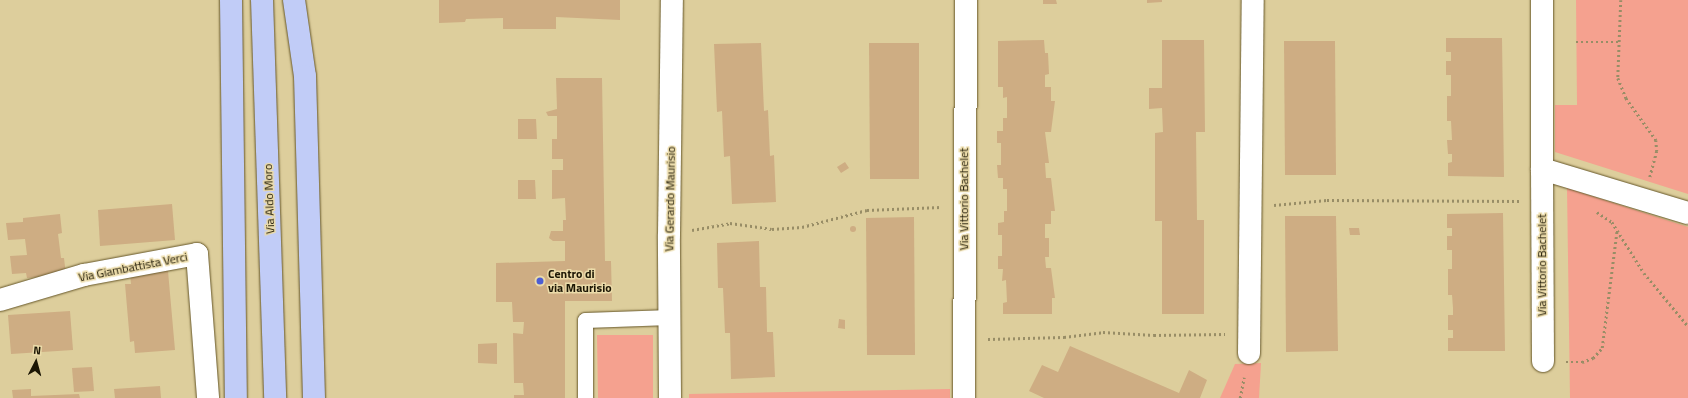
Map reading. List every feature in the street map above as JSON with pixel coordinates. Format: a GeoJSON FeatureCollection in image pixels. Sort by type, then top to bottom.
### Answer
{"type":"FeatureCollection","features":[{"type":"Feature","properties":{"kind":"main road"},"geometry":{"type":"LineString","coordinates":[[231,0],[236,398]]}},
{"type":"Feature","properties":{"kind":"main road","name":"Via Aldo Moro"},"geometry":{"type":"LineString","coordinates":[[262,0],[275,398]]}},
{"type":"Feature","properties":{"kind":"main road"},"geometry":{"type":"LineString","coordinates":[[294,0],[305,76],[314,398]]}},
{"type":"Feature","properties":{"kind":"street","name":"Via Gerardo Maurisio"},"geometry":{"type":"LineString","coordinates":[[670,398],[669,235],[672,0]]}},
{"type":"Feature","properties":{"kind":"street","name":"Via Vittorio Bachelet"},"geometry":{"type":"LineString","coordinates":[[964,398],[966,0]]}},
{"type":"Feature","properties":{"kind":"street"},"geometry":{"type":"LineString","coordinates":[[1249,343],[1253,0]]}},
{"type":"Feature","properties":{"kind":"street","name":"Via Vittorio Bachelet"},"geometry":{"type":"LineString","coordinates":[[1542,0],[1543,361]]}},
{"type":"Feature","properties":{"kind":"street"},"geometry":{"type":"LineString","coordinates":[[1542,168],[1688,213]]}},
{"type":"Feature","properties":{"kind":"street","name":"Via Giambattista Verci"},"geometry":{"type":"LineString","coordinates":[[0,300],[84,275],[197,254],[208,398]]}},
{"type":"Feature","properties":{"kind":"lane"},"geometry":{"type":"LineString","coordinates":[[585,398],[585,320],[670,317]]}},
{"type":"Feature","properties":{"kind":"path"},"geometry":{"type":"LineString","coordinates":[[1621,0],[1618,78],[1621,89],[1656,140],[1657,151],[1643,199]]}},
{"type":"Feature","properties":{"kind":"path"},"geometry":{"type":"LineString","coordinates":[[1576,42],[1619,42]]}},
{"type":"Feature","properties":{"kind":"path"},"geometry":{"type":"LineString","coordinates":[[1250,215],[1272,205],[1327,200],[1542,201]]}},
{"type":"Feature","properties":{"kind":"path"},"geometry":{"type":"LineString","coordinates":[[669,235],[730,223],[772,229],[802,227],[867,210],[964,206]]}},
{"type":"Feature","properties":{"kind":"path"},"geometry":{"type":"LineString","coordinates":[[1594,210],[1612,222],[1644,273],[1688,326]]}},
{"type":"Feature","properties":{"kind":"path"},"geometry":{"type":"LineString","coordinates":[[1543,361],[1582,362],[1593,358],[1602,348],[1617,230]]}},
{"type":"Feature","properties":{"kind":"path"},"geometry":{"type":"LineString","coordinates":[[965,340],[1064,337],[1103,332],[1249,343]]}},
{"type":"Feature","properties":{"kind":"shaded area"},"geometry":{"type":"Polygon","coordinates":[[[1576,0],[1688,0],[1688,194],[1555,152],[1555,105],[1577,105],[1576,0]]]}},
{"type":"Feature","properties":{"kind":"shaded area"},"geometry":{"type":"Polygon","coordinates":[[[1567,188],[1688,227],[1688,398],[1570,398],[1567,188]]]}},
{"type":"Feature","properties":{"kind":"shaded area"},"geometry":{"type":"Polygon","coordinates":[[[597,335],[653,335],[653,398],[598,398],[597,335]]]}},
{"type":"Feature","properties":{"kind":"shaded area"},"geometry":{"type":"Polygon","coordinates":[[[1261,363],[1259,398],[1220,398],[1235,364],[1261,363]]]}},
{"type":"Feature","properties":{"kind":"shaded area"},"geometry":{"type":"Polygon","coordinates":[[[950,389],[950,398],[689,398],[689,394],[950,389]]]}},
{"type":"Feature","properties":{"kind":"building"},"geometry":{"type":"Polygon","coordinates":[[[439,0],[620,0],[620,20],[556,17],[556,29],[503,29],[503,18],[466,19],[465,22],[439,23],[439,0]]]}},
{"type":"Feature","properties":{"kind":"building"},"geometry":{"type":"Polygon","coordinates":[[[1043,0],[1056,0],[1057,4],[1043,4],[1043,0]]]}},
{"type":"Feature","properties":{"kind":"building"},"geometry":{"type":"Polygon","coordinates":[[[1147,0],[1162,0],[1162,2],[1147,3],[1147,0]]]}},
{"type":"Feature","properties":{"kind":"building"},"geometry":{"type":"Polygon","coordinates":[[[1446,38],[1502,38],[1504,177],[1448,176],[1448,163],[1452,162],[1452,154],[1448,154],[1447,140],[1452,140],[1451,121],[1447,121],[1447,96],[1451,96],[1451,75],[1446,75],[1446,61],[1451,61],[1451,52],[1446,52],[1446,38]]]}},
{"type":"Feature","properties":{"kind":"building"},"geometry":{"type":"Polygon","coordinates":[[[1044,40],[1045,53],[1048,53],[1049,74],[1045,75],[1045,87],[1051,87],[1051,101],[1055,101],[1051,132],[1045,132],[1049,163],[1045,163],[1046,178],[1051,178],[1055,211],[1051,211],[1051,224],[1045,224],[1045,238],[1049,238],[1049,257],[1045,257],[1046,268],[1051,268],[1055,298],[1052,298],[1052,314],[1003,314],[1003,303],[1007,302],[1006,280],[1002,281],[1003,269],[998,269],[998,256],[1002,256],[1002,235],[998,235],[998,223],[1004,222],[1004,211],[1007,211],[1007,189],[1003,189],[1003,178],[998,178],[997,165],[1001,165],[1001,143],[997,143],[997,131],[1003,131],[1003,118],[1007,118],[1007,97],[1003,98],[1003,87],[998,87],[998,41],[1044,40]]]}},
{"type":"Feature","properties":{"kind":"building"},"geometry":{"type":"Polygon","coordinates":[[[1162,40],[1204,40],[1205,132],[1196,132],[1197,220],[1204,220],[1204,314],[1162,314],[1162,221],[1155,221],[1155,133],[1163,132],[1162,108],[1149,109],[1149,88],[1162,88],[1162,40]]]}},
{"type":"Feature","properties":{"kind":"building"},"geometry":{"type":"Polygon","coordinates":[[[1284,41],[1335,41],[1336,175],[1285,175],[1284,41]]]}},
{"type":"Feature","properties":{"kind":"building"},"geometry":{"type":"Polygon","coordinates":[[[761,43],[764,111],[768,110],[770,156],[774,155],[776,202],[732,204],[730,156],[724,157],[722,111],[717,112],[714,44],[761,43]]]}},
{"type":"Feature","properties":{"kind":"building"},"geometry":{"type":"Polygon","coordinates":[[[869,43],[919,43],[919,179],[870,179],[869,43]]]}},
{"type":"Feature","properties":{"kind":"building"},"geometry":{"type":"Polygon","coordinates":[[[556,78],[602,78],[605,261],[611,261],[612,301],[565,301],[565,398],[514,398],[514,395],[524,395],[523,383],[514,383],[513,333],[523,334],[524,322],[513,322],[512,302],[496,302],[496,263],[565,261],[565,241],[553,241],[549,238],[551,231],[563,231],[563,220],[566,220],[565,198],[552,199],[552,170],[563,170],[563,159],[552,159],[552,139],[557,139],[557,116],[548,116],[546,112],[557,109],[556,78]]]}},
{"type":"Feature","properties":{"kind":"building"},"geometry":{"type":"Polygon","coordinates":[[[518,119],[536,119],[537,139],[518,139],[518,119]]]}},
{"type":"Feature","properties":{"kind":"building"},"geometry":{"type":"Polygon","coordinates":[[[845,162],[849,168],[841,173],[837,167],[845,162]]]}},
{"type":"Feature","properties":{"kind":"building"},"geometry":{"type":"Polygon","coordinates":[[[518,180],[535,180],[536,199],[518,199],[518,180]]]}},
{"type":"Feature","properties":{"kind":"building"},"geometry":{"type":"Polygon","coordinates":[[[172,204],[175,240],[100,246],[98,210],[172,204]]]}},
{"type":"Feature","properties":{"kind":"building"},"geometry":{"type":"Polygon","coordinates":[[[1503,213],[1505,351],[1448,351],[1448,338],[1453,338],[1453,330],[1448,330],[1448,315],[1453,315],[1453,308],[1452,295],[1448,295],[1448,269],[1452,269],[1452,250],[1447,250],[1447,236],[1452,236],[1452,228],[1447,228],[1447,214],[1503,213]]]}},
{"type":"Feature","properties":{"kind":"building"},"geometry":{"type":"Polygon","coordinates":[[[60,214],[62,233],[58,234],[61,258],[64,258],[66,275],[27,278],[26,273],[12,274],[10,256],[27,255],[25,239],[8,240],[6,223],[23,222],[23,218],[60,214]]]}},
{"type":"Feature","properties":{"kind":"building"},"geometry":{"type":"Polygon","coordinates":[[[1285,216],[1336,216],[1338,351],[1286,352],[1285,216]]]}},
{"type":"Feature","properties":{"kind":"building"},"geometry":{"type":"Polygon","coordinates":[[[914,217],[915,355],[867,355],[866,218],[914,217]]]}},
{"type":"Feature","properties":{"kind":"building"},"geometry":{"type":"Polygon","coordinates":[[[853,226],[856,229],[853,232],[850,229],[853,226]]]}},
{"type":"Feature","properties":{"kind":"building"},"geometry":{"type":"Polygon","coordinates":[[[1349,228],[1359,228],[1360,235],[1350,235],[1349,228]]]}},
{"type":"Feature","properties":{"kind":"building"},"geometry":{"type":"Polygon","coordinates":[[[759,241],[760,287],[766,287],[767,332],[773,332],[775,377],[731,379],[730,333],[725,333],[723,288],[718,288],[717,243],[759,241]]]}},
{"type":"Feature","properties":{"kind":"building"},"geometry":{"type":"Polygon","coordinates":[[[168,271],[175,350],[135,353],[134,341],[130,342],[125,284],[131,284],[130,274],[168,271]]]}},
{"type":"Feature","properties":{"kind":"building"},"geometry":{"type":"Polygon","coordinates":[[[70,311],[73,350],[11,354],[8,315],[70,311]]]}},
{"type":"Feature","properties":{"kind":"building"},"geometry":{"type":"Polygon","coordinates":[[[839,319],[845,320],[845,329],[838,328],[839,319]]]}},
{"type":"Feature","properties":{"kind":"building"},"geometry":{"type":"Polygon","coordinates":[[[497,343],[497,364],[478,363],[478,344],[497,343]]]}},
{"type":"Feature","properties":{"kind":"building"},"geometry":{"type":"Polygon","coordinates":[[[1070,346],[1179,393],[1189,370],[1207,380],[1200,398],[1044,398],[1029,391],[1042,365],[1058,372],[1070,346]]]}},
{"type":"Feature","properties":{"kind":"building"},"geometry":{"type":"Polygon","coordinates":[[[92,367],[94,391],[74,392],[72,368],[92,367]]]}},
{"type":"Feature","properties":{"kind":"building"},"geometry":{"type":"Polygon","coordinates":[[[160,386],[161,398],[115,398],[114,389],[160,386]]]}},
{"type":"Feature","properties":{"kind":"building"},"geometry":{"type":"Polygon","coordinates":[[[31,389],[31,396],[79,394],[80,398],[13,398],[12,390],[31,389]]]}},
{"type":"Feature","properties":{"kind":"place","name":"Centro di via Maurisio"},"geometry":{"type":"Point","coordinates":[540,281]}}]}
